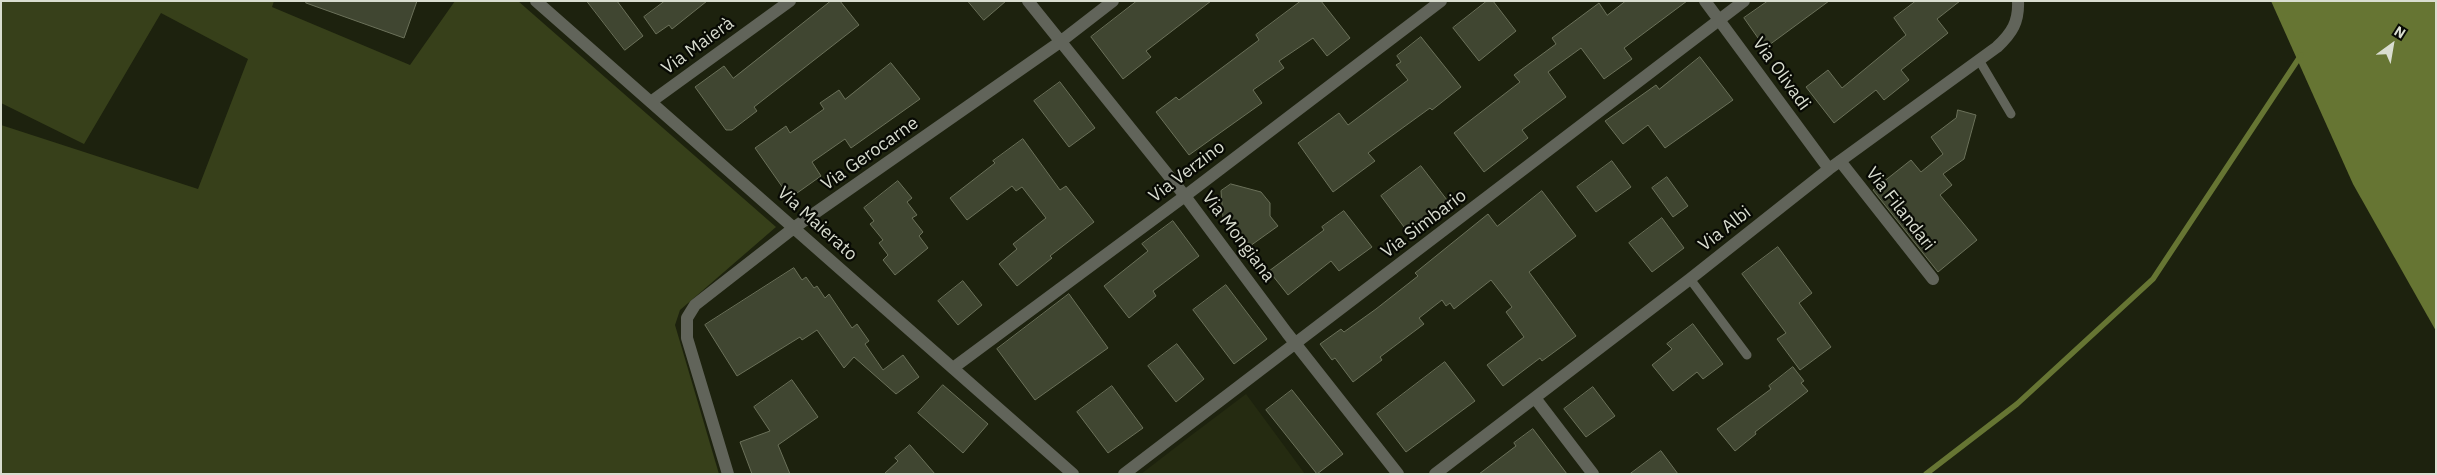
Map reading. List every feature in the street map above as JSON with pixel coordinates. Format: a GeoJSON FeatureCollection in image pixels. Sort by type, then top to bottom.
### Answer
{"type":"FeatureCollection","features":[{"type":"Feature","properties":{"kind":"street","name":"Via Maierato"},"geometry":{"type":"LineString","coordinates":[[536,1],[652,101],[1073,474]]}},
{"type":"Feature","properties":{"kind":"street","name":"Via Maierà"},"geometry":{"type":"LineString","coordinates":[[652,101],[790,1]]}},
{"type":"Feature","properties":{"kind":"street","name":"Via Mongiana"},"geometry":{"type":"LineString","coordinates":[[1028,1],[1185,196],[1296,344],[1398,474]]}},
{"type":"Feature","properties":{"kind":"street","name":"Via Gerocarne"},"geometry":{"type":"LineString","coordinates":[[728,474],[687,338],[687,318],[701,300],[795,228],[1060,42],[1113,1]]}},
{"type":"Feature","properties":{"kind":"street","name":"Via Verzino"},"geometry":{"type":"LineString","coordinates":[[953,368],[1185,196],[1441,1]]}},
{"type":"Feature","properties":{"kind":"street","name":"Via Olivadi"},"geometry":{"type":"LineString","coordinates":[[1705,1],[1829,168]]}},
{"type":"Feature","properties":{"kind":"street","name":"Via Simbario"},"geometry":{"type":"LineString","coordinates":[[1124,474],[1744,1]]}},
{"type":"Feature","properties":{"kind":"street","name":"Via Albi"},"geometry":{"type":"LineString","coordinates":[[1435,474],[1690,279],[1829,168],[2003,41],[2014,29],[2017,21],[2018,1]]}},
{"type":"Feature","properties":{"kind":"street","name":"Via Filandari"},"geometry":{"type":"LineString","coordinates":[[1840,161],[1933,280]]}},
{"type":"Feature","properties":{"kind":"street"},"geometry":{"type":"LineString","coordinates":[[1535,398],[1593,474]]}},
{"type":"Feature","properties":{"kind":"lane"},"geometry":{"type":"LineString","coordinates":[[1979,60],[2011,114]]}},
{"type":"Feature","properties":{"kind":"lane"},"geometry":{"type":"LineString","coordinates":[[1690,279],[1747,355]]}},
{"type":"Feature","properties":{"kind":"shaded area"},"geometry":{"type":"Polygon","coordinates":[[[1,1],[274,1],[272,7],[410,65],[455,1],[518,1],[776,227],[680,310],[675,325],[719,474],[1,474],[1,125],[198,189],[248,59],[161,13],[84,144],[1,103],[1,1]]]}},
{"type":"Feature","properties":{"kind":"shaded area"},"geometry":{"type":"Polygon","coordinates":[[[2271,1],[2436,1],[2436,331],[2353,184],[2271,1]]]}},
{"type":"Feature","properties":{"kind":"shaded area"},"geometry":{"type":"Polygon","coordinates":[[[1246,394],[1305,474],[1141,474],[1189,437],[1246,394]]]}},
{"type":"Feature","properties":{"kind":"building"},"geometry":{"type":"Polygon","coordinates":[[[307,1],[417,1],[404,38],[306,3],[307,1]]]}},
{"type":"Feature","properties":{"kind":"building"},"geometry":{"type":"Polygon","coordinates":[[[587,1],[617,1],[643,36],[625,50],[587,1]]]}},
{"type":"Feature","properties":{"kind":"building"},"geometry":{"type":"Polygon","coordinates":[[[665,1],[707,1],[672,29],[669,25],[656,34],[644,17],[665,1]]]}},
{"type":"Feature","properties":{"kind":"building"},"geometry":{"type":"Polygon","coordinates":[[[831,1],[840,1],[859,25],[754,107],[757,111],[732,130],[726,130],[695,87],[724,66],[733,78],[831,1]]]}},
{"type":"Feature","properties":{"kind":"building"},"geometry":{"type":"Polygon","coordinates":[[[968,1],[1006,1],[984,20],[968,1]]]}},
{"type":"Feature","properties":{"kind":"building"},"geometry":{"type":"Polygon","coordinates":[[[1137,1],[1211,1],[1146,51],[1151,57],[1123,79],[1091,37],[1137,1]]]}},
{"type":"Feature","properties":{"kind":"building"},"geometry":{"type":"Polygon","coordinates":[[[1301,1],[1321,1],[1350,38],[1327,56],[1313,38],[1279,61],[1284,68],[1253,90],[1262,103],[1189,155],[1156,112],[1176,97],[1179,100],[1259,40],[1256,35],[1301,1]]]}},
{"type":"Feature","properties":{"kind":"building"},"geometry":{"type":"Polygon","coordinates":[[[1487,1],[1493,1],[1516,31],[1479,61],[1453,28],[1487,1]]]}},
{"type":"Feature","properties":{"kind":"building"},"geometry":{"type":"Polygon","coordinates":[[[1626,1],[1687,1],[1624,48],[1632,59],[1604,79],[1581,48],[1548,72],[1566,97],[1522,130],[1528,138],[1484,172],[1454,133],[1520,82],[1514,75],[1556,44],[1552,38],[1599,3],[1607,15],[1626,1]]]}},
{"type":"Feature","properties":{"kind":"building"},"geometry":{"type":"Polygon","coordinates":[[[1768,1],[1829,1],[1765,48],[1744,18],[1768,1]]]}},
{"type":"Feature","properties":{"kind":"building"},"geometry":{"type":"Polygon","coordinates":[[[1916,1],[1960,1],[1937,19],[1948,33],[1901,70],[1909,80],[1884,100],[1876,90],[1834,123],[1806,87],[1828,70],[1842,88],[1906,35],[1894,18],[1916,1]]]}},
{"type":"Feature","properties":{"kind":"building"},"geometry":{"type":"Polygon","coordinates":[[[1421,37],[1461,87],[1432,110],[1430,108],[1368,153],[1375,161],[1333,192],[1298,143],[1339,113],[1348,125],[1408,80],[1396,65],[1401,62],[1397,56],[1421,37]]]}},
{"type":"Feature","properties":{"kind":"building"},"geometry":{"type":"Polygon","coordinates":[[[1700,57],[1733,100],[1665,148],[1648,125],[1623,144],[1605,121],[1656,85],[1659,89],[1700,57]]]}},
{"type":"Feature","properties":{"kind":"building"},"geometry":{"type":"Polygon","coordinates":[[[891,63],[920,99],[851,148],[845,139],[812,162],[821,176],[790,198],[755,148],[786,126],[790,133],[824,109],[820,103],[839,90],[845,99],[891,63]]]}},
{"type":"Feature","properties":{"kind":"building"},"geometry":{"type":"Polygon","coordinates":[[[1060,82],[1095,128],[1069,147],[1034,101],[1060,82]]]}},
{"type":"Feature","properties":{"kind":"building"},"geometry":{"type":"Polygon","coordinates":[[[1958,110],[1976,115],[1964,159],[1943,174],[1952,185],[1940,195],[1977,240],[1938,272],[1873,190],[1911,160],[1921,172],[1943,154],[1931,137],[1956,118],[1958,110]]]}},
{"type":"Feature","properties":{"kind":"building"},"geometry":{"type":"Polygon","coordinates":[[[1023,139],[1060,190],[1066,186],[1094,222],[1050,256],[1052,258],[1017,286],[999,264],[1017,249],[1013,244],[1046,218],[1022,187],[1016,191],[1012,186],[967,220],[950,198],[995,163],[993,161],[1023,139]]]}},
{"type":"Feature","properties":{"kind":"building"},"geometry":{"type":"Polygon","coordinates":[[[1612,161],[1631,187],[1596,212],[1577,187],[1612,161]]]}},
{"type":"Feature","properties":{"kind":"building"},"geometry":{"type":"Polygon","coordinates":[[[1421,166],[1447,200],[1407,231],[1381,196],[1421,166]]]}},
{"type":"Feature","properties":{"kind":"building"},"geometry":{"type":"Polygon","coordinates":[[[1667,177],[1688,206],[1673,217],[1652,188],[1667,177]]]}},
{"type":"Feature","properties":{"kind":"building"},"geometry":{"type":"Polygon","coordinates":[[[898,181],[912,198],[907,202],[917,215],[912,218],[923,232],[919,236],[928,248],[895,275],[883,260],[888,255],[879,243],[883,240],[870,224],[874,221],[864,208],[898,181]]]}},
{"type":"Feature","properties":{"kind":"building"},"geometry":{"type":"Polygon","coordinates":[[[1231,184],[1261,192],[1270,203],[1270,216],[1278,226],[1250,246],[1241,232],[1234,230],[1223,218],[1221,191],[1231,184]]]}},
{"type":"Feature","properties":{"kind":"building"},"geometry":{"type":"Polygon","coordinates":[[[1542,191],[1576,236],[1529,272],[1576,336],[1542,361],[1540,358],[1503,386],[1487,365],[1524,337],[1506,312],[1512,307],[1491,280],[1454,309],[1450,303],[1446,306],[1442,300],[1419,318],[1424,324],[1380,357],[1382,360],[1353,382],[1335,358],[1332,360],[1320,344],[1341,329],[1344,332],[1376,309],[1418,276],[1415,273],[1488,214],[1497,226],[1542,191]]]}},
{"type":"Feature","properties":{"kind":"building"},"geometry":{"type":"Polygon","coordinates":[[[1344,211],[1372,247],[1339,271],[1331,261],[1288,295],[1269,271],[1324,230],[1322,227],[1344,211]]]}},
{"type":"Feature","properties":{"kind":"building"},"geometry":{"type":"Polygon","coordinates":[[[1662,218],[1684,248],[1652,272],[1629,243],[1662,218]]]}},
{"type":"Feature","properties":{"kind":"building"},"geometry":{"type":"Polygon","coordinates":[[[1173,221],[1199,256],[1153,291],[1156,296],[1129,318],[1104,286],[1148,251],[1142,244],[1173,221]]]}},
{"type":"Feature","properties":{"kind":"building"},"geometry":{"type":"Polygon","coordinates":[[[1778,247],[1812,293],[1799,303],[1831,347],[1800,370],[1777,339],[1786,333],[1742,274],[1778,247]]]}},
{"type":"Feature","properties":{"kind":"building"},"geometry":{"type":"Polygon","coordinates":[[[794,268],[802,280],[806,277],[814,288],[817,286],[825,298],[829,294],[852,328],[857,324],[869,341],[865,344],[883,370],[903,355],[919,377],[896,394],[854,357],[844,368],[817,330],[802,340],[800,337],[737,376],[705,325],[794,268]]]}},
{"type":"Feature","properties":{"kind":"building"},"geometry":{"type":"Polygon","coordinates":[[[963,281],[982,305],[958,325],[938,301],[963,281]]]}},
{"type":"Feature","properties":{"kind":"building"},"geometry":{"type":"Polygon","coordinates":[[[1226,285],[1267,339],[1234,364],[1193,310],[1226,285]]]}},
{"type":"Feature","properties":{"kind":"building"},"geometry":{"type":"Polygon","coordinates":[[[1069,294],[1108,348],[1035,400],[997,349],[1069,294]]]}},
{"type":"Feature","properties":{"kind":"building"},"geometry":{"type":"Polygon","coordinates":[[[1693,324],[1723,364],[1703,379],[1697,372],[1673,391],[1652,365],[1672,349],[1667,344],[1693,324]]]}},
{"type":"Feature","properties":{"kind":"building"},"geometry":{"type":"Polygon","coordinates":[[[1177,344],[1204,379],[1176,402],[1148,366],[1177,344]]]}},
{"type":"Feature","properties":{"kind":"building"},"geometry":{"type":"Polygon","coordinates":[[[1445,362],[1475,401],[1406,452],[1377,414],[1445,362]]]}},
{"type":"Feature","properties":{"kind":"building"},"geometry":{"type":"Polygon","coordinates":[[[1793,367],[1804,381],[1801,383],[1808,391],[1755,432],[1756,434],[1735,451],[1717,429],[1771,389],[1769,386],[1793,367]]]}},
{"type":"Feature","properties":{"kind":"building"},"geometry":{"type":"Polygon","coordinates":[[[792,380],[818,417],[778,445],[790,474],[752,474],[740,442],[770,431],[754,407],[792,380]]]}},
{"type":"Feature","properties":{"kind":"building"},"geometry":{"type":"Polygon","coordinates":[[[943,385],[988,424],[963,453],[918,413],[943,385]]]}},
{"type":"Feature","properties":{"kind":"building"},"geometry":{"type":"Polygon","coordinates":[[[1112,386],[1143,428],[1108,453],[1077,412],[1112,386]]]}},
{"type":"Feature","properties":{"kind":"building"},"geometry":{"type":"Polygon","coordinates":[[[1593,387],[1615,416],[1586,437],[1564,409],[1593,387]]]}},
{"type":"Feature","properties":{"kind":"building"},"geometry":{"type":"Polygon","coordinates":[[[1292,390],[1343,454],[1317,474],[1266,410],[1292,390]]]}},
{"type":"Feature","properties":{"kind":"building"},"geometry":{"type":"Polygon","coordinates":[[[1533,429],[1567,474],[1479,474],[1516,446],[1514,443],[1533,429]]]}},
{"type":"Feature","properties":{"kind":"building"},"geometry":{"type":"Polygon","coordinates":[[[910,445],[935,474],[884,474],[898,461],[895,458],[910,445]]]}},
{"type":"Feature","properties":{"kind":"building"},"geometry":{"type":"Polygon","coordinates":[[[1661,451],[1678,474],[1630,474],[1661,451]]]}},
{"type":"Feature","properties":{"kind":"waterway"},"geometry":{"type":"LineString","coordinates":[[1926,474],[2017,404],[2153,279],[2301,55]]}}]}
